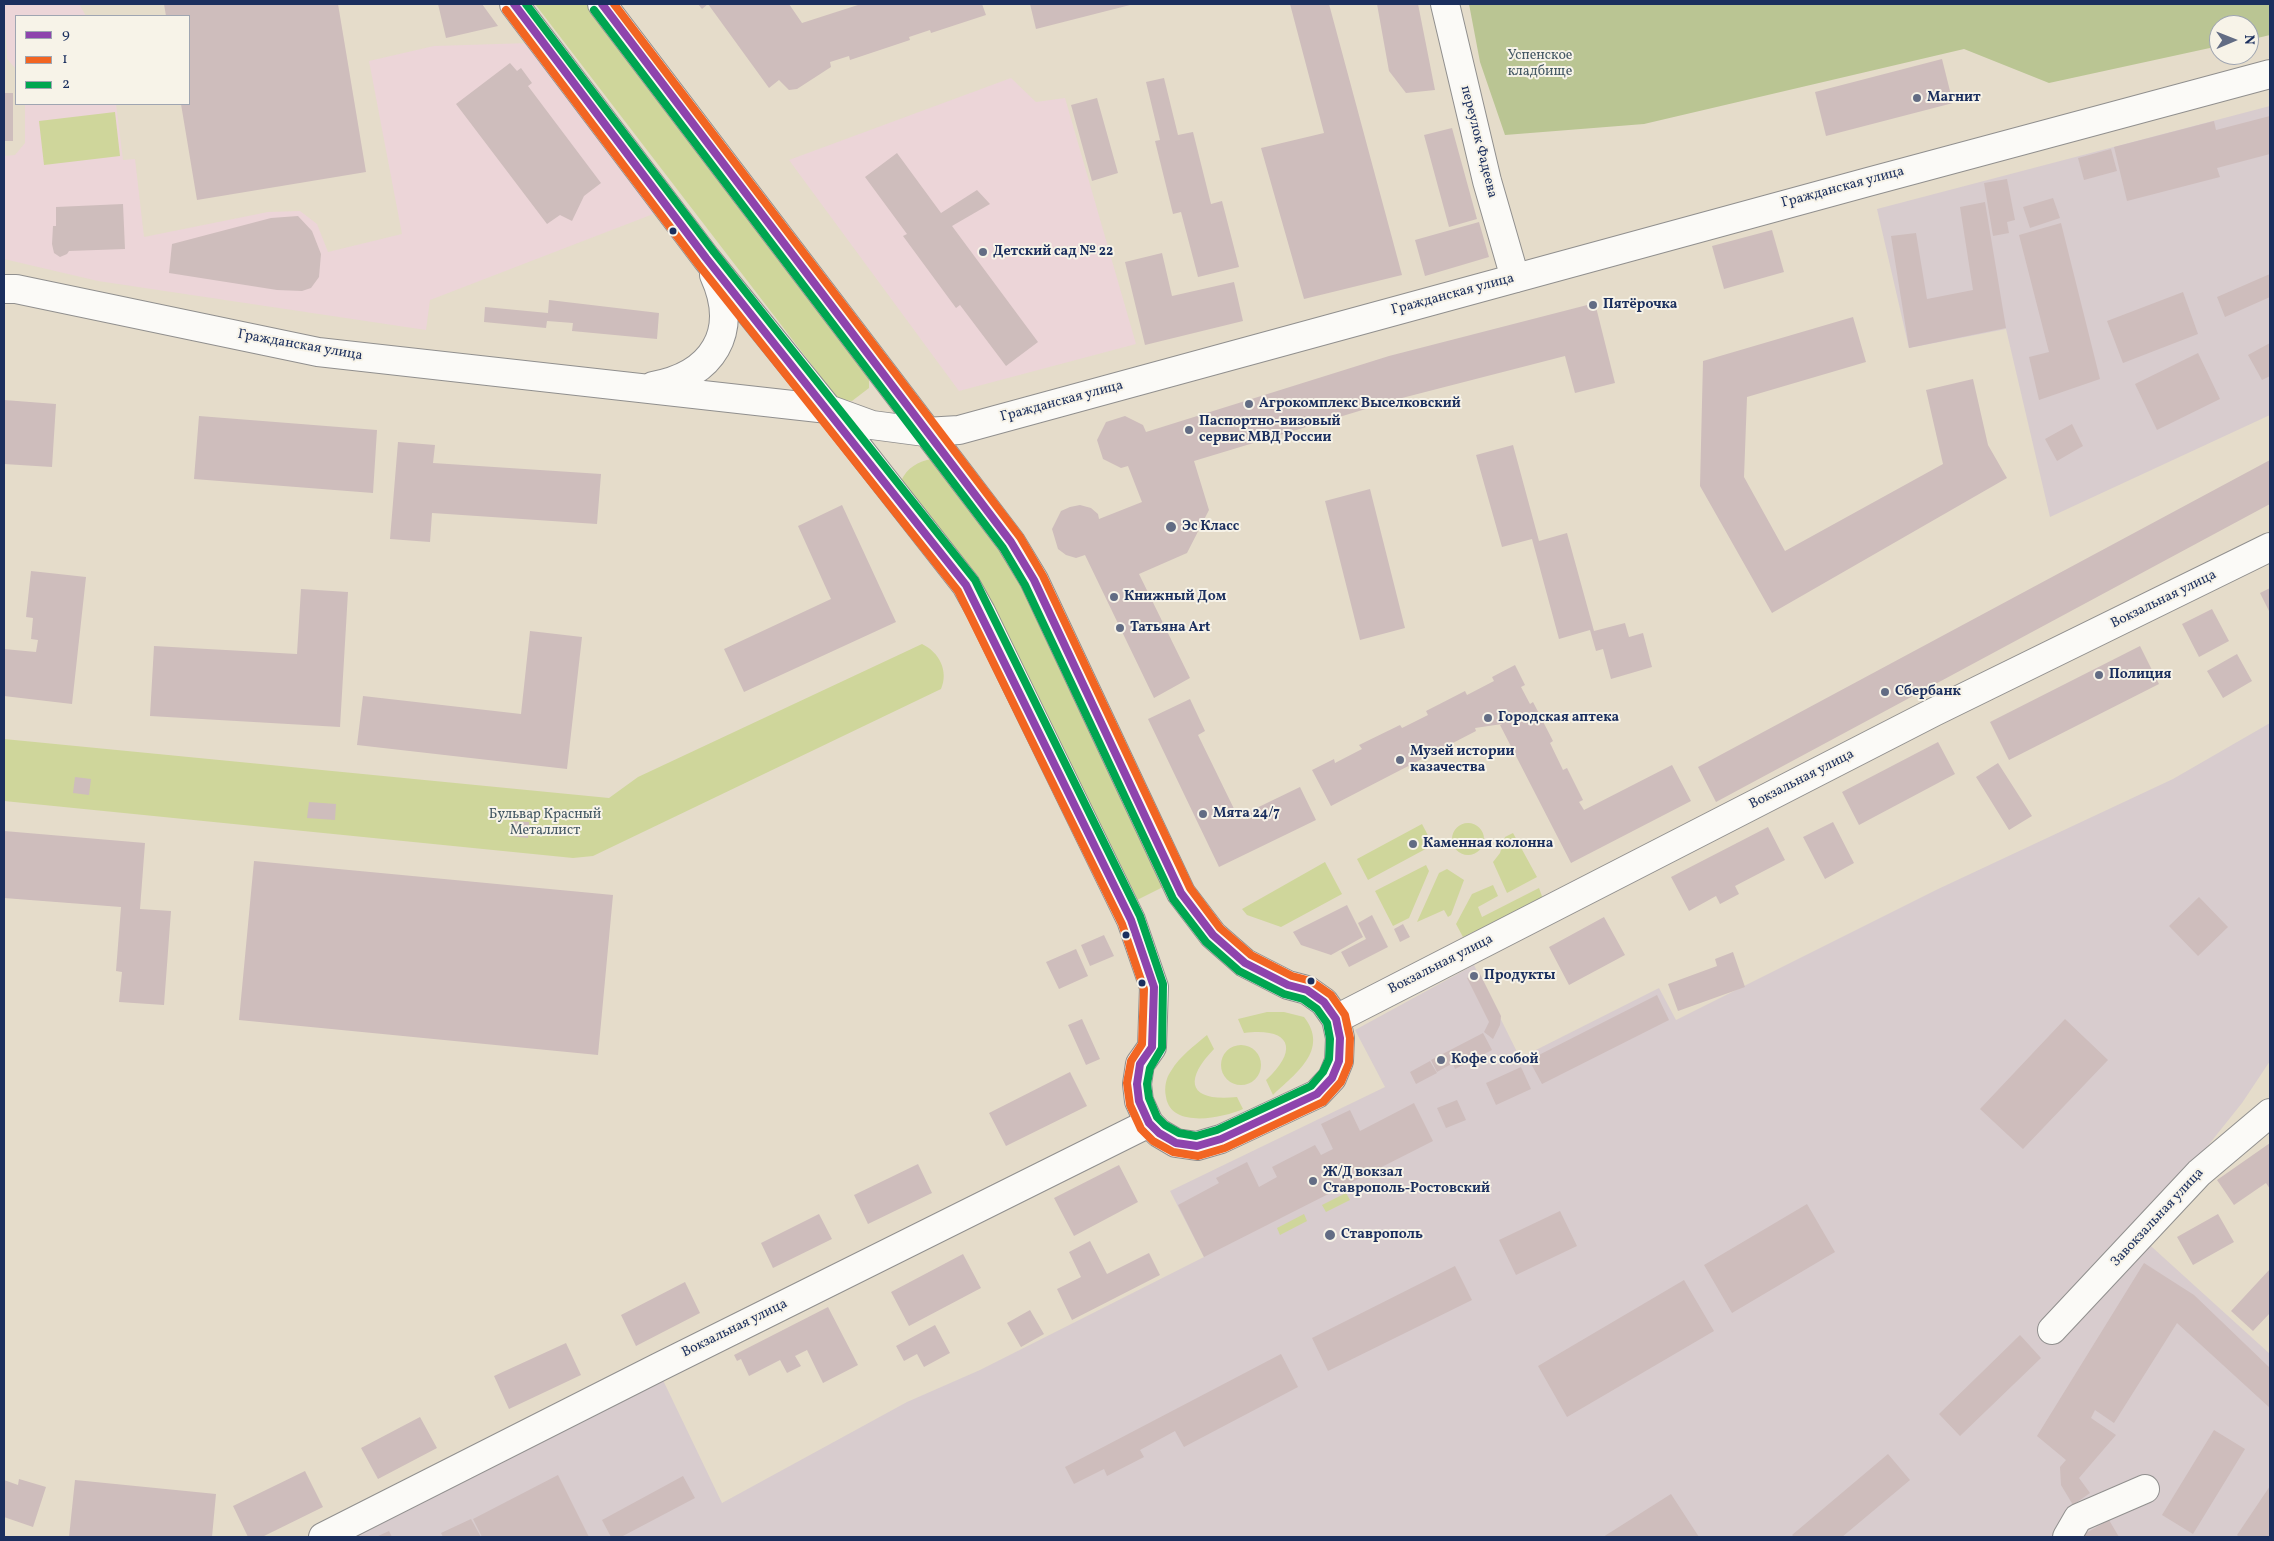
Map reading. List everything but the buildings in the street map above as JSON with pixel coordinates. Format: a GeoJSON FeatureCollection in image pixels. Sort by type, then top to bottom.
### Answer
{"type":"FeatureCollection","features":[{"type":"Feature","properties":{"kind":"main road"},"geometry":{"type":"LineString","coordinates":[[514,4],[706,258],[966,585],[981,612],[1131,920],[1154,987],[1152,1047],[1140,1064],[1137,1084],[1139,1101],[1149,1123],[1159,1133],[1176,1144],[1197,1146],[1221,1139],[1317,1094],[1332,1078],[1339,1060],[1340,1038],[1336,1019],[1324,1002],[1307,990],[1288,985],[1239,958],[1213,936],[1186,900],[1034,580],[1011,542],[925,432],[602,4]]}},
{"type":"Feature","properties":{"kind":"main road","name":"переулок Фадеева"},"geometry":{"type":"LineString","coordinates":[[1445,4],[1487,180],[1515,278]]}},
{"type":"Feature","properties":{"kind":"main road","name":"Гражданская улица"},"geometry":{"type":"LineString","coordinates":[[4,289],[16,289],[318,352],[828,410],[872,424],[925,432],[970,427],[2270,74]]}},
{"type":"Feature","properties":{"kind":"main road","name":"Гражданская улица"},"geometry":{"type":"LineString","coordinates":[[628,388],[650,387],[677,381],[693,372],[717,348],[724,328],[724,306],[719,288],[706,258]]}},
{"type":"Feature","properties":{"kind":"main road","name":"Вокзальная улица"},"geometry":{"type":"LineString","coordinates":[[1336,1019],[1934,712],[2270,548]]}},
{"type":"Feature","properties":{"kind":"main road","name":"Завокзальная улица"},"geometry":{"type":"LineString","coordinates":[[2052,1330],[2199,1172],[2270,1113]]}},
{"type":"Feature","properties":{"kind":"main road","name":"Вокзальная улица"},"geometry":{"type":"LineString","coordinates":[[323,1537],[650,1371],[1149,1123]]}},
{"type":"Feature","properties":{"kind":"main road"},"geometry":{"type":"LineString","coordinates":[[2067,1537],[2078,1518],[2145,1489]]}},
{"type":"Feature","properties":{"kind":"shaded area"},"geometry":{"type":"Polygon","coordinates":[[[4,4],[79,4],[85,15],[15,15],[15,68],[7,59],[4,4]]]}},
{"type":"Feature","properties":{"kind":"shaded area"},"geometry":{"type":"Polygon","coordinates":[[[530,43],[661,211],[430,300],[426,330],[98,281],[4,259],[4,156],[15,155],[25,143],[25,105],[116,105],[123,160],[135,159],[144,237],[268,212],[300,211],[317,224],[328,252],[402,234],[369,61],[434,46],[530,43]]]}},
{"type":"Feature","properties":{"kind":"shaded area","name":"Детский сад № 22"},"geometry":{"type":"Polygon","coordinates":[[[1011,78],[1036,102],[1065,98],[1136,344],[959,391],[789,160],[1011,78]]]}},
{"type":"Feature","properties":{"kind":"shaded area"},"geometry":{"type":"Polygon","coordinates":[[[2270,106],[2270,415],[2050,517],[2006,329],[1909,348],[1877,209],[2270,106]]]}},
{"type":"Feature","properties":{"kind":"shaded area"},"geometry":{"type":"Polygon","coordinates":[[[2270,723],[2270,1061],[2242,1103],[2198,1158],[2131,1228],[2270,1354],[2270,1537],[338,1537],[661,1376],[722,1503],[907,1402],[980,1370],[1204,1257],[1170,1191],[1385,1087],[1355,1030],[1474,965],[1520,1058],[1659,988],[1676,1020],[1936,890],[2173,779],[2270,723]]]}},
{"type":"Feature","properties":{"kind":"green space"},"geometry":{"type":"Polygon","coordinates":[[[535,4],[590,4],[869,372],[869,388],[852,401],[838,399],[535,4]]]}},
{"type":"Feature","properties":{"kind":"green space","name":"Успенское кладбище"},"geometry":{"type":"Polygon","coordinates":[[[1469,4],[2270,4],[2270,35],[2259,38],[2259,15],[2209,15],[2209,48],[2049,83],[1964,49],[1644,124],[1505,135],[1480,62],[1469,4]]]}},
{"type":"Feature","properties":{"kind":"green space"},"geometry":{"type":"Polygon","coordinates":[[[115,112],[120,156],[44,165],[39,121],[115,112]]]}},
{"type":"Feature","properties":{"kind":"green space"},"geometry":{"type":"Polygon","coordinates":[[[932,459],[1003,550],[1027,588],[1167,885],[1133,902],[901,481],[906,472],[914,466],[922,461],[932,459]]]}},
{"type":"Feature","properties":{"kind":"green space","name":"Бульвар Красный Металлист"},"geometry":{"type":"Polygon","coordinates":[[[922,644],[938,657],[941,663],[944,676],[941,689],[593,856],[573,858],[4,801],[4,739],[609,798],[638,777],[922,644]]]}},
{"type":"Feature","properties":{"kind":"green space"},"geometry":{"type":"Polygon","coordinates":[[[1468,823],[1479,828],[1484,839],[1479,850],[1468,855],[1457,850],[1452,839],[1457,828],[1468,823]]]}},
{"type":"Feature","properties":{"kind":"green space"},"geometry":{"type":"Polygon","coordinates":[[[1422,824],[1433,845],[1368,880],[1357,859],[1422,824]]]}},
{"type":"Feature","properties":{"kind":"green space"},"geometry":{"type":"Polygon","coordinates":[[[1513,833],[1537,877],[1507,893],[1493,862],[1500,853],[1505,837],[1513,833]]]}},
{"type":"Feature","properties":{"kind":"green space"},"geometry":{"type":"Polygon","coordinates":[[[1325,862],[1342,894],[1281,927],[1247,915],[1242,909],[1325,862]]]}},
{"type":"Feature","properties":{"kind":"green space"},"geometry":{"type":"Polygon","coordinates":[[[1426,865],[1429,871],[1409,918],[1393,926],[1375,891],[1426,865]]]}},
{"type":"Feature","properties":{"kind":"green space"},"geometry":{"type":"Polygon","coordinates":[[[1447,869],[1464,880],[1451,915],[1448,917],[1444,910],[1417,922],[1439,873],[1447,869]]]}},
{"type":"Feature","properties":{"kind":"green space"},"geometry":{"type":"Polygon","coordinates":[[[1493,885],[1498,896],[1478,907],[1482,917],[1539,888],[1543,899],[1463,937],[1456,924],[1472,894],[1493,885]]]}},
{"type":"Feature","properties":{"kind":"green space"},"geometry":{"type":"Polygon","coordinates":[[[1267,1012],[1284,1012],[1304,1017],[1311,1029],[1313,1040],[1311,1051],[1299,1070],[1273,1095],[1266,1080],[1277,1069],[1283,1059],[1286,1050],[1285,1043],[1280,1037],[1272,1033],[1244,1033],[1238,1019],[1267,1012]]]}},
{"type":"Feature","properties":{"kind":"green space"},"geometry":{"type":"Polygon","coordinates":[[[1207,1035],[1214,1049],[1197,1071],[1196,1087],[1201,1093],[1209,1096],[1221,1098],[1237,1097],[1243,1109],[1211,1118],[1187,1117],[1177,1114],[1170,1107],[1166,1097],[1165,1090],[1169,1074],[1179,1061],[1207,1035]]]}},
{"type":"Feature","properties":{"kind":"green space"},"geometry":{"type":"Polygon","coordinates":[[[1241,1045],[1255,1051],[1261,1065],[1255,1079],[1241,1085],[1227,1079],[1221,1065],[1227,1051],[1241,1045]]]}},
{"type":"Feature","properties":{"kind":"green space"},"geometry":{"type":"Polygon","coordinates":[[[1346,1193],[1350,1200],[1326,1212],[1322,1205],[1346,1193]]]}},
{"type":"Feature","properties":{"kind":"green space"},"geometry":{"type":"Polygon","coordinates":[[[1304,1214],[1307,1221],[1280,1235],[1277,1228],[1304,1214]]]}},
{"type":"Feature","properties":{"kind":"transit line","name":"9"},"geometry":{"type":"LineString","coordinates":[[514,4],[706,258],[966,585],[1131,920],[1154,987],[1152,1047],[1140,1064],[1137,1084],[1139,1101],[1149,1123],[1159,1133],[1176,1143],[1197,1146],[1221,1139],[1317,1094],[1332,1078],[1339,1061],[1340,1038],[1336,1019],[1324,1002],[1307,990],[1288,985],[1245,963],[1213,935],[1181,893],[1034,580],[1011,542],[602,4]]}},
{"type":"Feature","properties":{"kind":"transit line","name":"2"},"geometry":{"type":"LineString","coordinates":[[526,4],[714,252],[975,580],[1140,916],[1163,984],[1162,1048],[1150,1068],[1147,1084],[1149,1098],[1157,1117],[1165,1125],[1179,1133],[1196,1136],[1217,1130],[1311,1086],[1323,1072],[1329,1059],[1330,1039],[1327,1023],[1317,1009],[1303,999],[1284,994],[1239,971],[1206,942],[1173,899],[1025,585],[1003,548],[594,10]]}},
{"type":"Feature","properties":{"kind":"transit line","name":"1"},"geometry":{"type":"LineString","coordinates":[[506,10],[698,264],[958,591],[1122,924],[1144,989],[1142,1044],[1131,1061],[1127,1083],[1130,1105],[1141,1129],[1153,1141],[1173,1152],[1198,1156],[1225,1148],[1323,1102],[1341,1082],[1349,1063],[1350,1038],[1345,1015],[1331,995],[1311,981],[1292,976],[1251,955],[1220,928],[1190,888],[1043,576],[1020,537],[614,4]]}},
{"type":"Feature","properties":{"kind":"place","name":"Магнит"},"geometry":{"type":"Point","coordinates":[1917,98]}},
{"type":"Feature","properties":{"kind":"place","name":"Детский сад № 22"},"geometry":{"type":"Point","coordinates":[983,252]}},
{"type":"Feature","properties":{"kind":"place","name":"Пятёрочка"},"geometry":{"type":"Point","coordinates":[1593,305]}},
{"type":"Feature","properties":{"kind":"place","name":"Агрокомплекс Выселковский"},"geometry":{"type":"Point","coordinates":[1249,404]}},
{"type":"Feature","properties":{"kind":"place","name":"Паспортно-визовый сервис МВД России"},"geometry":{"type":"Point","coordinates":[1189,430]}},
{"type":"Feature","properties":{"kind":"place","name":"Эс Класс"},"geometry":{"type":"Point","coordinates":[1171,527]}},
{"type":"Feature","properties":{"kind":"place","name":"Книжный Дом"},"geometry":{"type":"Point","coordinates":[1114,597]}},
{"type":"Feature","properties":{"kind":"place","name":"Татьяна Art"},"geometry":{"type":"Point","coordinates":[1120,628]}},
{"type":"Feature","properties":{"kind":"place","name":"Полиция"},"geometry":{"type":"Point","coordinates":[2099,675]}},
{"type":"Feature","properties":{"kind":"place","name":"Сбербанк"},"geometry":{"type":"Point","coordinates":[1885,692]}},
{"type":"Feature","properties":{"kind":"place","name":"Городская аптека"},"geometry":{"type":"Point","coordinates":[1488,718]}},
{"type":"Feature","properties":{"kind":"place","name":"Музей истории казачества"},"geometry":{"type":"Point","coordinates":[1400,760]}},
{"type":"Feature","properties":{"kind":"place","name":"Мята 24/7"},"geometry":{"type":"Point","coordinates":[1203,814]}},
{"type":"Feature","properties":{"kind":"place","name":"Каменная колонна"},"geometry":{"type":"Point","coordinates":[1413,844]}},
{"type":"Feature","properties":{"kind":"place","name":"Продукты"},"geometry":{"type":"Point","coordinates":[1474,976]}},
{"type":"Feature","properties":{"kind":"place","name":"Кофе с собой"},"geometry":{"type":"Point","coordinates":[1441,1060]}},
{"type":"Feature","properties":{"kind":"place","name":"Ж/Д вокзал Ставрополь-Ростовский"},"geometry":{"type":"Point","coordinates":[1313,1181]}},
{"type":"Feature","properties":{"kind":"place","name":"Ставрополь"},"geometry":{"type":"Point","coordinates":[1330,1235]}}]}
